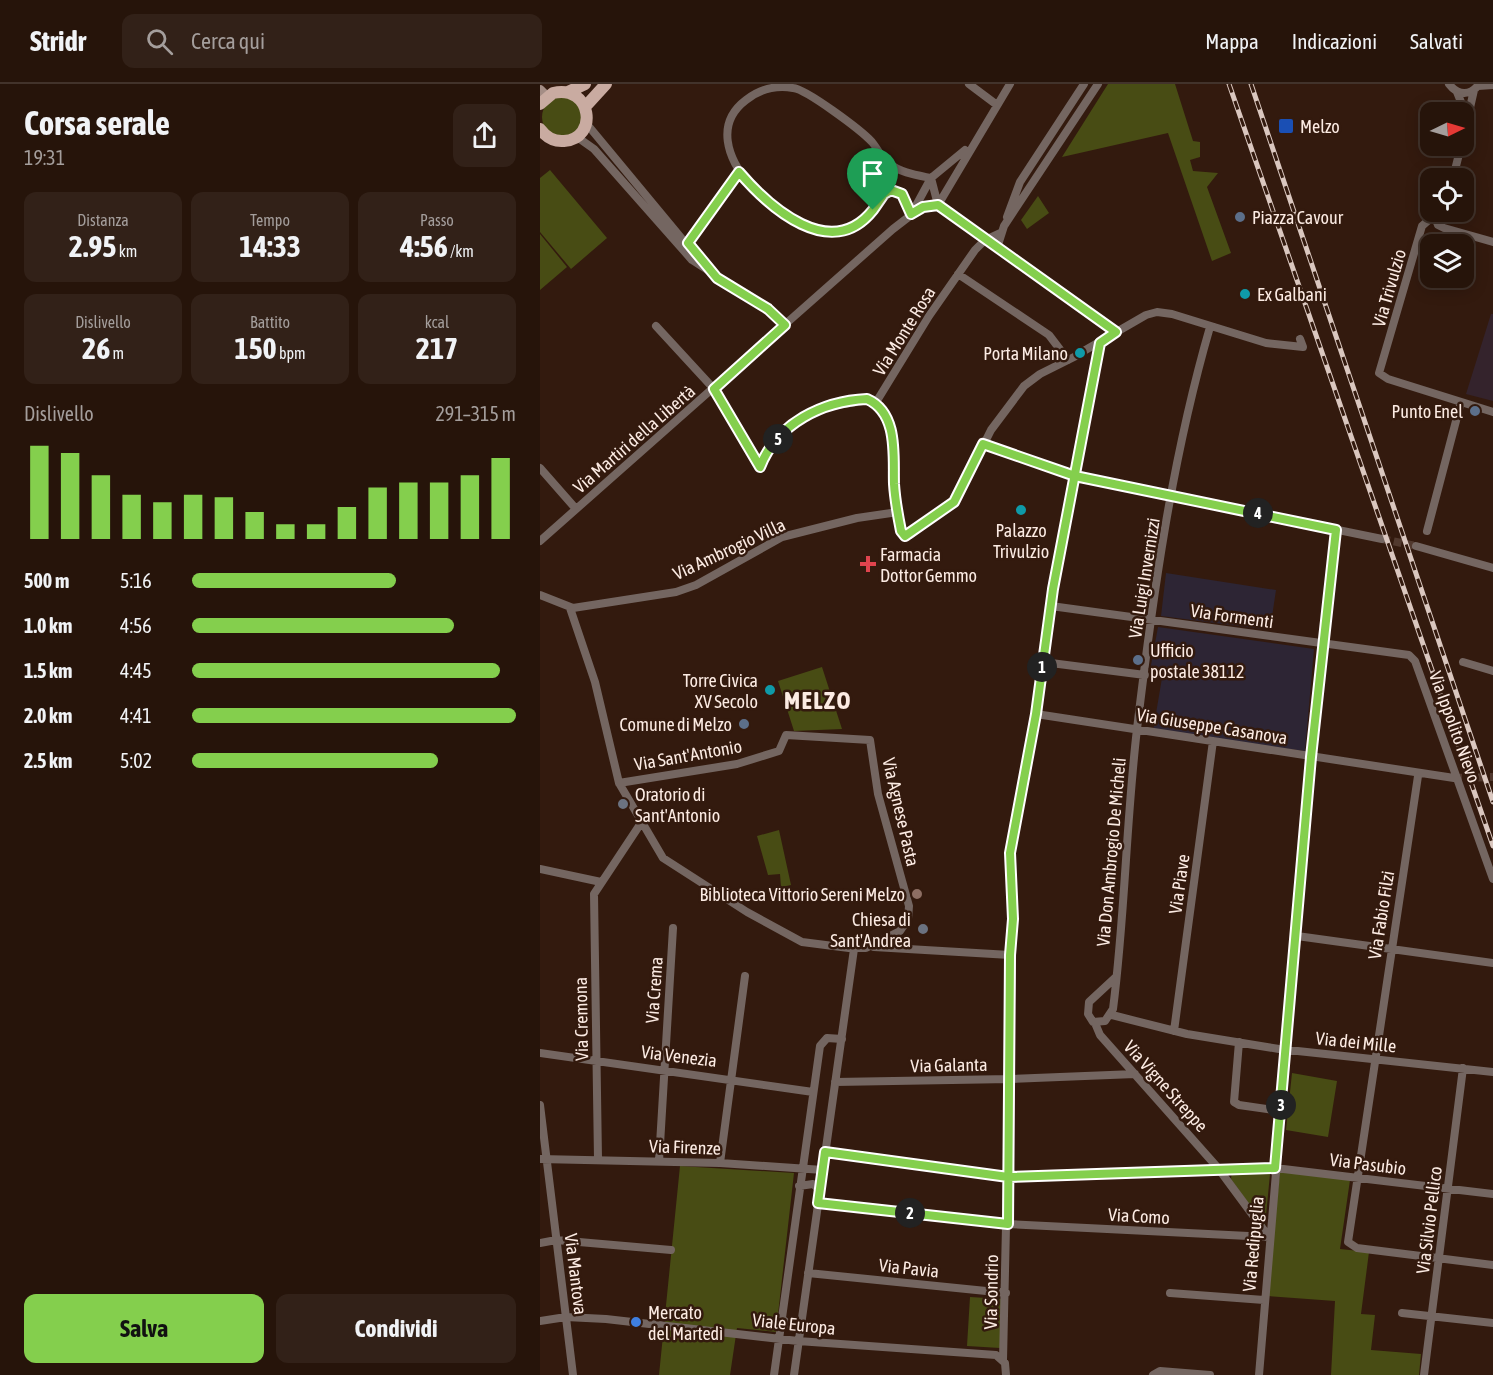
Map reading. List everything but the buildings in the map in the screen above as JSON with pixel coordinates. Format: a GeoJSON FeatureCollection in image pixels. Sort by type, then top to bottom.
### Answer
{"type":"FeatureCollection","features":[{"type":"Feature","properties":{"kind":"main road"},"geometry":{"type":"LineString","coordinates":[[542,97],[557,92],[568,92],[585,84]]}},
{"type":"Feature","properties":{"kind":"main road"},"geometry":{"type":"LineString","coordinates":[[585,107],[606,84]]}},
{"type":"Feature","properties":{"kind":"main road"},"geometry":{"type":"LineString","coordinates":[[542,133],[559,141],[577,136],[586,123],[585,107],[580,99],[568,92]]}},
{"type":"Feature","properties":{"kind":"street"},"geometry":{"type":"LineString","coordinates":[[969,84],[997,105]]}},
{"type":"Feature","properties":{"kind":"street"},"geometry":{"type":"LineString","coordinates":[[938,205],[974,140],[1010,84]]}},
{"type":"Feature","properties":{"kind":"street"},"geometry":{"type":"LineString","coordinates":[[997,248],[1020,182],[1084,84]]}},
{"type":"Feature","properties":{"kind":"street"},"geometry":{"type":"LineString","coordinates":[[986,240],[1002,230],[1098,84]]}},
{"type":"Feature","properties":{"kind":"street"},"geometry":{"type":"LineString","coordinates":[[1449,84],[1457,92],[1461,102]]}},
{"type":"Feature","properties":{"kind":"street"},"geometry":{"type":"LineString","coordinates":[[1457,92],[1493,85]]}},
{"type":"Feature","properties":{"kind":"street"},"geometry":{"type":"LineString","coordinates":[[911,214],[902,194],[891,190],[884,194],[866,218],[853,226],[833,232],[816,231],[801,224],[769,202],[739,172],[730,156],[727,141],[732,114],[738,106],[760,90],[783,87],[802,91],[869,139],[887,162],[898,170],[931,178]]}},
{"type":"Feature","properties":{"kind":"street"},"geometry":{"type":"LineString","coordinates":[[1472,102],[1477,87]]}},
{"type":"Feature","properties":{"kind":"street"},"geometry":{"type":"LineString","coordinates":[[586,123],[612,151],[685,246]]}},
{"type":"Feature","properties":{"kind":"street"},"geometry":{"type":"LineString","coordinates":[[577,136],[598,153],[710,272],[768,309],[785,325]]}},
{"type":"Feature","properties":{"kind":"street"},"geometry":{"type":"LineString","coordinates":[[911,214],[931,178],[953,163],[974,140]]}},
{"type":"Feature","properties":{"kind":"street"},"geometry":{"type":"LineString","coordinates":[[598,153],[612,151]]}},
{"type":"Feature","properties":{"kind":"street"},"geometry":{"type":"LineString","coordinates":[[685,246],[739,172]]}},
{"type":"Feature","properties":{"kind":"street"},"geometry":{"type":"LineString","coordinates":[[931,178],[938,205],[1116,332]]}},
{"type":"Feature","properties":{"kind":"street","name":"Via Martiri della Libertà"},"geometry":{"type":"LineString","coordinates":[[540,542],[911,214],[923,207],[938,205]]}},
{"type":"Feature","properties":{"kind":"street","name":"Via Trivulzio"},"geometry":{"type":"LineString","coordinates":[[1427,222],[1422,226],[1379,371],[1383,377],[1461,402]]}},
{"type":"Feature","properties":{"kind":"street"},"geometry":{"type":"LineString","coordinates":[[1438,222],[1438,225],[1444,228],[1493,242]]}},
{"type":"Feature","properties":{"kind":"street","name":"Via Monte Rosa"},"geometry":{"type":"LineString","coordinates":[[875,404],[929,316],[958,274],[986,240]]}},
{"type":"Feature","properties":{"kind":"street","name":"Via Monte Rosa"},"geometry":{"type":"LineString","coordinates":[[958,274],[1049,335],[1068,360]]}},
{"type":"Feature","properties":{"kind":"street"},"geometry":{"type":"LineString","coordinates":[[656,326],[714,389],[760,467],[775,444],[810,411],[864,399],[875,404],[884,415],[891,432],[894,479],[903,535],[910,535],[954,502],[983,444],[1003,412],[1024,386],[1040,374],[1100,343],[1146,315],[1157,312],[1282,346],[1303,347],[1300,339]]}},
{"type":"Feature","properties":{"kind":"street","name":"Via Luigi Invernizzi"},"geometry":{"type":"LineString","coordinates":[[1137,730],[1152,620],[1186,412],[1210,327]]}},
{"type":"Feature","properties":{"kind":"street","name":"Via Sondrio"},"geometry":{"type":"LineString","coordinates":[[1003,1360],[1008,1224],[1010,955],[1013,915],[1010,853],[1036,714],[1051,606],[1100,343]]}},
{"type":"Feature","properties":{"kind":"street"},"geometry":{"type":"LineString","coordinates":[[1427,531],[1461,402],[1493,412]]}},
{"type":"Feature","properties":{"kind":"street"},"geometry":{"type":"LineString","coordinates":[[983,444],[1075,476],[1172,494],[1382,539]]}},
{"type":"Feature","properties":{"kind":"street"},"geometry":{"type":"LineString","coordinates":[[540,468],[576,509]]}},
{"type":"Feature","properties":{"kind":"street","name":"Via Ambrogio Villa"},"geometry":{"type":"LineString","coordinates":[[570,608],[630,601],[680,591],[782,537],[866,516],[898,512]]}},
{"type":"Feature","properties":{"kind":"street","name":"Via Redipuglia"},"geometry":{"type":"LineString","coordinates":[[1259,1375],[1311,757],[1336,530]]}},
{"type":"Feature","properties":{"kind":"street"},"geometry":{"type":"LineString","coordinates":[[1416,546],[1493,568]]}},
{"type":"Feature","properties":{"kind":"street"},"geometry":{"type":"LineString","coordinates":[[540,595],[570,608]]}},
{"type":"Feature","properties":{"kind":"street","name":"Via Formenti"},"geometry":{"type":"LineString","coordinates":[[1051,606],[1409,655]]}},
{"type":"Feature","properties":{"kind":"street","name":"Via Sant'Antonio"},"geometry":{"type":"LineString","coordinates":[[570,608],[593,674],[619,783],[737,764],[779,751],[783,737],[788,735],[870,740]]}},
{"type":"Feature","properties":{"kind":"street","name":"Via Ippolito Nievo"},"geometry":{"type":"LineString","coordinates":[[1409,655],[1415,662],[1493,879]]}},
{"type":"Feature","properties":{"kind":"street"},"geometry":{"type":"LineString","coordinates":[[1043,662],[1145,675]]}},
{"type":"Feature","properties":{"kind":"street"},"geometry":{"type":"LineString","coordinates":[[1463,662],[1493,671]]}},
{"type":"Feature","properties":{"kind":"street","name":"Via Giuseppe Casanova"},"geometry":{"type":"LineString","coordinates":[[1036,714],[1454,778]]}},
{"type":"Feature","properties":{"kind":"street","name":"Via Don Ambrogio De Micheli"},"geometry":{"type":"LineString","coordinates":[[1112,1015],[1137,730]]}},
{"type":"Feature","properties":{"kind":"street","name":"Via Agnese Pasta"},"geometry":{"type":"LineString","coordinates":[[866,948],[900,931],[909,912],[877,789],[870,740]]}},
{"type":"Feature","properties":{"kind":"street","name":"Via Piave"},"geometry":{"type":"LineString","coordinates":[[1174,1031],[1213,741]]}},
{"type":"Feature","properties":{"kind":"street","name":"Via Fabio Filzi"},"geometry":{"type":"LineString","coordinates":[[1418,776],[1347,1238],[1349,1245],[1357,1248],[1440,1258]]}},
{"type":"Feature","properties":{"kind":"street"},"geometry":{"type":"LineString","coordinates":[[619,783],[663,858],[747,912],[799,941],[854,949],[896,947],[1010,955]]}},
{"type":"Feature","properties":{"kind":"street"},"geometry":{"type":"LineString","coordinates":[[540,869],[601,882],[610,873],[641,823]]}},
{"type":"Feature","properties":{"kind":"street","name":"Via Cremona"},"geometry":{"type":"LineString","coordinates":[[598,1160],[594,894],[601,882]]}},
{"type":"Feature","properties":{"kind":"street","name":"Via Crema"},"geometry":{"type":"LineString","coordinates":[[659,1161],[674,928]]}},
{"type":"Feature","properties":{"kind":"street"},"geometry":{"type":"LineString","coordinates":[[1297,936],[1493,963]]}},
{"type":"Feature","properties":{"kind":"street"},"geometry":{"type":"LineString","coordinates":[[794,1375],[854,949]]}},
{"type":"Feature","properties":{"kind":"street"},"geometry":{"type":"LineString","coordinates":[[720,1163],[745,976]]}},
{"type":"Feature","properties":{"kind":"street"},"geometry":{"type":"LineString","coordinates":[[1112,1015],[1105,1021],[1095,1023],[1089,1017],[1089,1002],[1116,977]]}},
{"type":"Feature","properties":{"kind":"street","name":"Via dei Mille"},"geometry":{"type":"LineString","coordinates":[[1112,1015],[1174,1031],[1286,1050],[1493,1072]]}},
{"type":"Feature","properties":{"kind":"street","name":"Via Vigne Streppe"},"geometry":{"type":"LineString","coordinates":[[1095,1023],[1100,1035],[1218,1168],[1269,1237]]}},
{"type":"Feature","properties":{"kind":"street"},"geometry":{"type":"LineString","coordinates":[[774,1375],[799,1186],[821,1044],[830,1038],[842,1039]]}},
{"type":"Feature","properties":{"kind":"street"},"geometry":{"type":"LineString","coordinates":[[1239,1042],[1234,1102],[1239,1106],[1280,1111]]}},
{"type":"Feature","properties":{"kind":"street","name":"Via Venezia"},"geometry":{"type":"LineString","coordinates":[[540,1053],[732,1078],[813,1092]]}},
{"type":"Feature","properties":{"kind":"street","name":"Via Silvio Pellico"},"geometry":{"type":"LineString","coordinates":[[1424,1375],[1463,1068]]}},
{"type":"Feature","properties":{"kind":"street","name":"Via Galanta"},"geometry":{"type":"LineString","coordinates":[[835,1082],[1135,1074]]}},
{"type":"Feature","properties":{"kind":"street","name":"Via Mantova"},"geometry":{"type":"LineString","coordinates":[[540,1105],[543,1159],[573,1375]]}},
{"type":"Feature","properties":{"kind":"street","name":"Via Pasubio"},"geometry":{"type":"LineString","coordinates":[[825,1152],[1008,1177],[1218,1168],[1275,1168],[1493,1194]]}},
{"type":"Feature","properties":{"kind":"street","name":"Via Firenze"},"geometry":{"type":"LineString","coordinates":[[543,1159],[720,1163],[823,1170]]}},
{"type":"Feature","properties":{"kind":"street"},"geometry":{"type":"LineString","coordinates":[[799,1186],[813,1184],[820,1190]]}},
{"type":"Feature","properties":{"kind":"street","name":"Via Como"},"geometry":{"type":"LineString","coordinates":[[818,1203],[1008,1224],[1269,1237]]}},
{"type":"Feature","properties":{"kind":"street"},"geometry":{"type":"LineString","coordinates":[[540,1243],[556,1240],[671,1250]]}},
{"type":"Feature","properties":{"kind":"street"},"geometry":{"type":"LineString","coordinates":[[1440,1258],[1493,1265]]}},
{"type":"Feature","properties":{"kind":"street","name":"Via Pavia"},"geometry":{"type":"LineString","coordinates":[[808,1273],[1006,1293]]}},
{"type":"Feature","properties":{"kind":"street"},"geometry":{"type":"LineString","coordinates":[[1170,1293],[1264,1299]]}},
{"type":"Feature","properties":{"kind":"street"},"geometry":{"type":"LineString","coordinates":[[1402,1313],[1493,1323]]}},
{"type":"Feature","properties":{"kind":"street","name":"Viale Europa"},"geometry":{"type":"LineString","coordinates":[[540,1321],[566,1317],[798,1341],[995,1355],[1003,1360]]}},
{"type":"Feature","properties":{"kind":"street"},"geometry":{"type":"LineString","coordinates":[[782,1319],[788,1326],[801,1323]]}},
{"type":"Feature","properties":{"kind":"street"},"geometry":{"type":"LineString","coordinates":[[1003,1360],[1006,1375]]}},
{"type":"Feature","properties":{"kind":"street"},"geometry":{"type":"LineString","coordinates":[[1154,1375],[1162,1371],[1210,1375]]}},
{"type":"Feature","properties":{"kind":"shaded area"},"geometry":{"type":"Polygon","coordinates":[[[1491,314],[1493,314],[1493,401],[1466,394],[1491,314]]]}},
{"type":"Feature","properties":{"kind":"shaded area"},"geometry":{"type":"Polygon","coordinates":[[[1166,573],[1276,590],[1270,630],[1161,616],[1166,573]]]}},
{"type":"Feature","properties":{"kind":"shaded area"},"geometry":{"type":"Polygon","coordinates":[[[1158,627],[1314,649],[1305,751],[1153,731],[1162,678],[1149,676],[1158,627]]]}},
{"type":"Feature","properties":{"kind":"green space"},"geometry":{"type":"Polygon","coordinates":[[[1108,84],[1175,84],[1193,141],[1200,142],[1200,157],[1190,160],[1193,171],[1218,173],[1207,187],[1231,253],[1212,261],[1168,133],[1062,157],[1108,84]]]}},
{"type":"Feature","properties":{"kind":"green space"},"geometry":{"type":"Polygon","coordinates":[[[562,97],[570,98],[576,103],[581,109],[581,125],[576,131],[570,136],[562,137],[554,136],[548,131],[543,125],[542,117],[543,109],[548,103],[554,98],[562,97]]]}},
{"type":"Feature","properties":{"kind":"green space"},"geometry":{"type":"Polygon","coordinates":[[[550,170],[607,238],[571,269],[540,232],[540,178],[550,170]]]}},
{"type":"Feature","properties":{"kind":"green space"},"geometry":{"type":"Polygon","coordinates":[[[1038,196],[1049,213],[1027,229],[1021,220],[1038,196]]]}},
{"type":"Feature","properties":{"kind":"green space"},"geometry":{"type":"Polygon","coordinates":[[[540,234],[567,267],[540,290],[540,234]]]}},
{"type":"Feature","properties":{"kind":"green space"},"geometry":{"type":"Polygon","coordinates":[[[822,667],[842,729],[794,731],[778,681],[822,667]]]}},
{"type":"Feature","properties":{"kind":"green space"},"geometry":{"type":"Polygon","coordinates":[[[779,830],[791,885],[781,887],[780,874],[768,875],[757,836],[779,830]]]}},
{"type":"Feature","properties":{"kind":"green space"},"geometry":{"type":"Polygon","coordinates":[[[1292,1073],[1337,1081],[1328,1137],[1286,1130],[1292,1073]]]}},
{"type":"Feature","properties":{"kind":"green space"},"geometry":{"type":"Polygon","coordinates":[[[680,1166],[794,1173],[776,1332],[737,1328],[730,1375],[659,1375],[680,1166]]]}},
{"type":"Feature","properties":{"kind":"green space"},"geometry":{"type":"Polygon","coordinates":[[[1232,1170],[1270,1174],[1265,1226],[1231,1179],[1232,1170]]]}},
{"type":"Feature","properties":{"kind":"green space"},"geometry":{"type":"Polygon","coordinates":[[[1280,1172],[1350,1180],[1340,1249],[1369,1252],[1361,1314],[1375,1315],[1371,1350],[1421,1354],[1419,1375],[1331,1375],[1335,1301],[1267,1296],[1280,1172]]]}},
{"type":"Feature","properties":{"kind":"green space"},"geometry":{"type":"Polygon","coordinates":[[[970,1297],[1003,1299],[1000,1348],[967,1346],[970,1297]]]}},
{"type":"Feature","properties":{"kind":"tunnel"},"geometry":{"type":"LineString","coordinates":[[1382,539],[1416,546]]}},
{"type":"Feature","properties":{"kind":"tunnel"},"geometry":{"type":"LineString","coordinates":[[1454,778],[1493,777]]}},
{"type":"Feature","properties":{"kind":"railway"},"geometry":{"type":"LineString","coordinates":[[1229,84],[1493,846]]}},
{"type":"Feature","properties":{"kind":"railway"},"geometry":{"type":"LineString","coordinates":[[1251,84],[1493,802]]}},
{"type":"Feature","properties":{"kind":"place","name":"Melzo"},"geometry":{"type":"Point","coordinates":[1286,126]}},
{"type":"Feature","properties":{"kind":"place","name":"Piazza Cavour"},"geometry":{"type":"Point","coordinates":[1240,217]}},
{"type":"Feature","properties":{"kind":"place","name":"Ex Galbani"},"geometry":{"type":"Point","coordinates":[1245,294]}},
{"type":"Feature","properties":{"kind":"place","name":"Porta Milano"},"geometry":{"type":"Point","coordinates":[1080,353]}},
{"type":"Feature","properties":{"kind":"place","name":"Punto Enel"},"geometry":{"type":"Point","coordinates":[1475,411]}},
{"type":"Feature","properties":{"kind":"place","name":"Palazzo Trivulzio"},"geometry":{"type":"Point","coordinates":[1021,510]}},
{"type":"Feature","properties":{"kind":"place","name":"Farmacia Dottor Gemmo"},"geometry":{"type":"Point","coordinates":[868,564]}},
{"type":"Feature","properties":{"kind":"place","name":"Ufficio postale 38112"},"geometry":{"type":"Point","coordinates":[1138,660]}},
{"type":"Feature","properties":{"kind":"place","name":"Torre Civica XV Secolo"},"geometry":{"type":"Point","coordinates":[770,690]}},
{"type":"Feature","properties":{"kind":"place","name":"Comune di Melzo"},"geometry":{"type":"Point","coordinates":[744,724]}},
{"type":"Feature","properties":{"kind":"place","name":"Oratorio di Sant'Antonio"},"geometry":{"type":"Point","coordinates":[623,804]}},
{"type":"Feature","properties":{"kind":"place","name":"Biblioteca Vittorio Sereni Melzo"},"geometry":{"type":"Point","coordinates":[917,894]}},
{"type":"Feature","properties":{"kind":"place","name":"Chiesa di Sant'Andrea"},"geometry":{"type":"Point","coordinates":[923,929]}},
{"type":"Feature","properties":{"kind":"place","name":"Mercato del Martedì"},"geometry":{"type":"Point","coordinates":[636,1322]}},
{"type":"Feature","properties":{"kind":"district","name":"MELZO"},"geometry":{"type":"Point","coordinates":[818,700]}},
{"type":"Feature","properties":{"kind":"route"},"geometry":{"type":"LineString","coordinates":[[873,210],[860,222],[841,231],[813,230],[769,202],[739,172],[688,243],[717,278],[768,309],[785,325],[714,389],[760,467],[769,450],[798,419],[810,411],[867,399],[874,403],[884,415],[891,432],[894,443],[895,491],[901,531],[905,536],[910,535],[954,502],[983,444],[1075,476],[1172,494],[1336,530],[1311,757],[1275,1168],[1218,1168],[1008,1177],[825,1152],[818,1203],[1008,1224],[1008,1177],[1010,1079],[1010,955],[1013,919],[1010,853],[1036,714],[1053,589],[1066,524],[1075,476],[1100,343],[1116,332],[938,205],[923,207],[911,214],[902,194],[891,190],[884,194],[873,210]]}}]}
